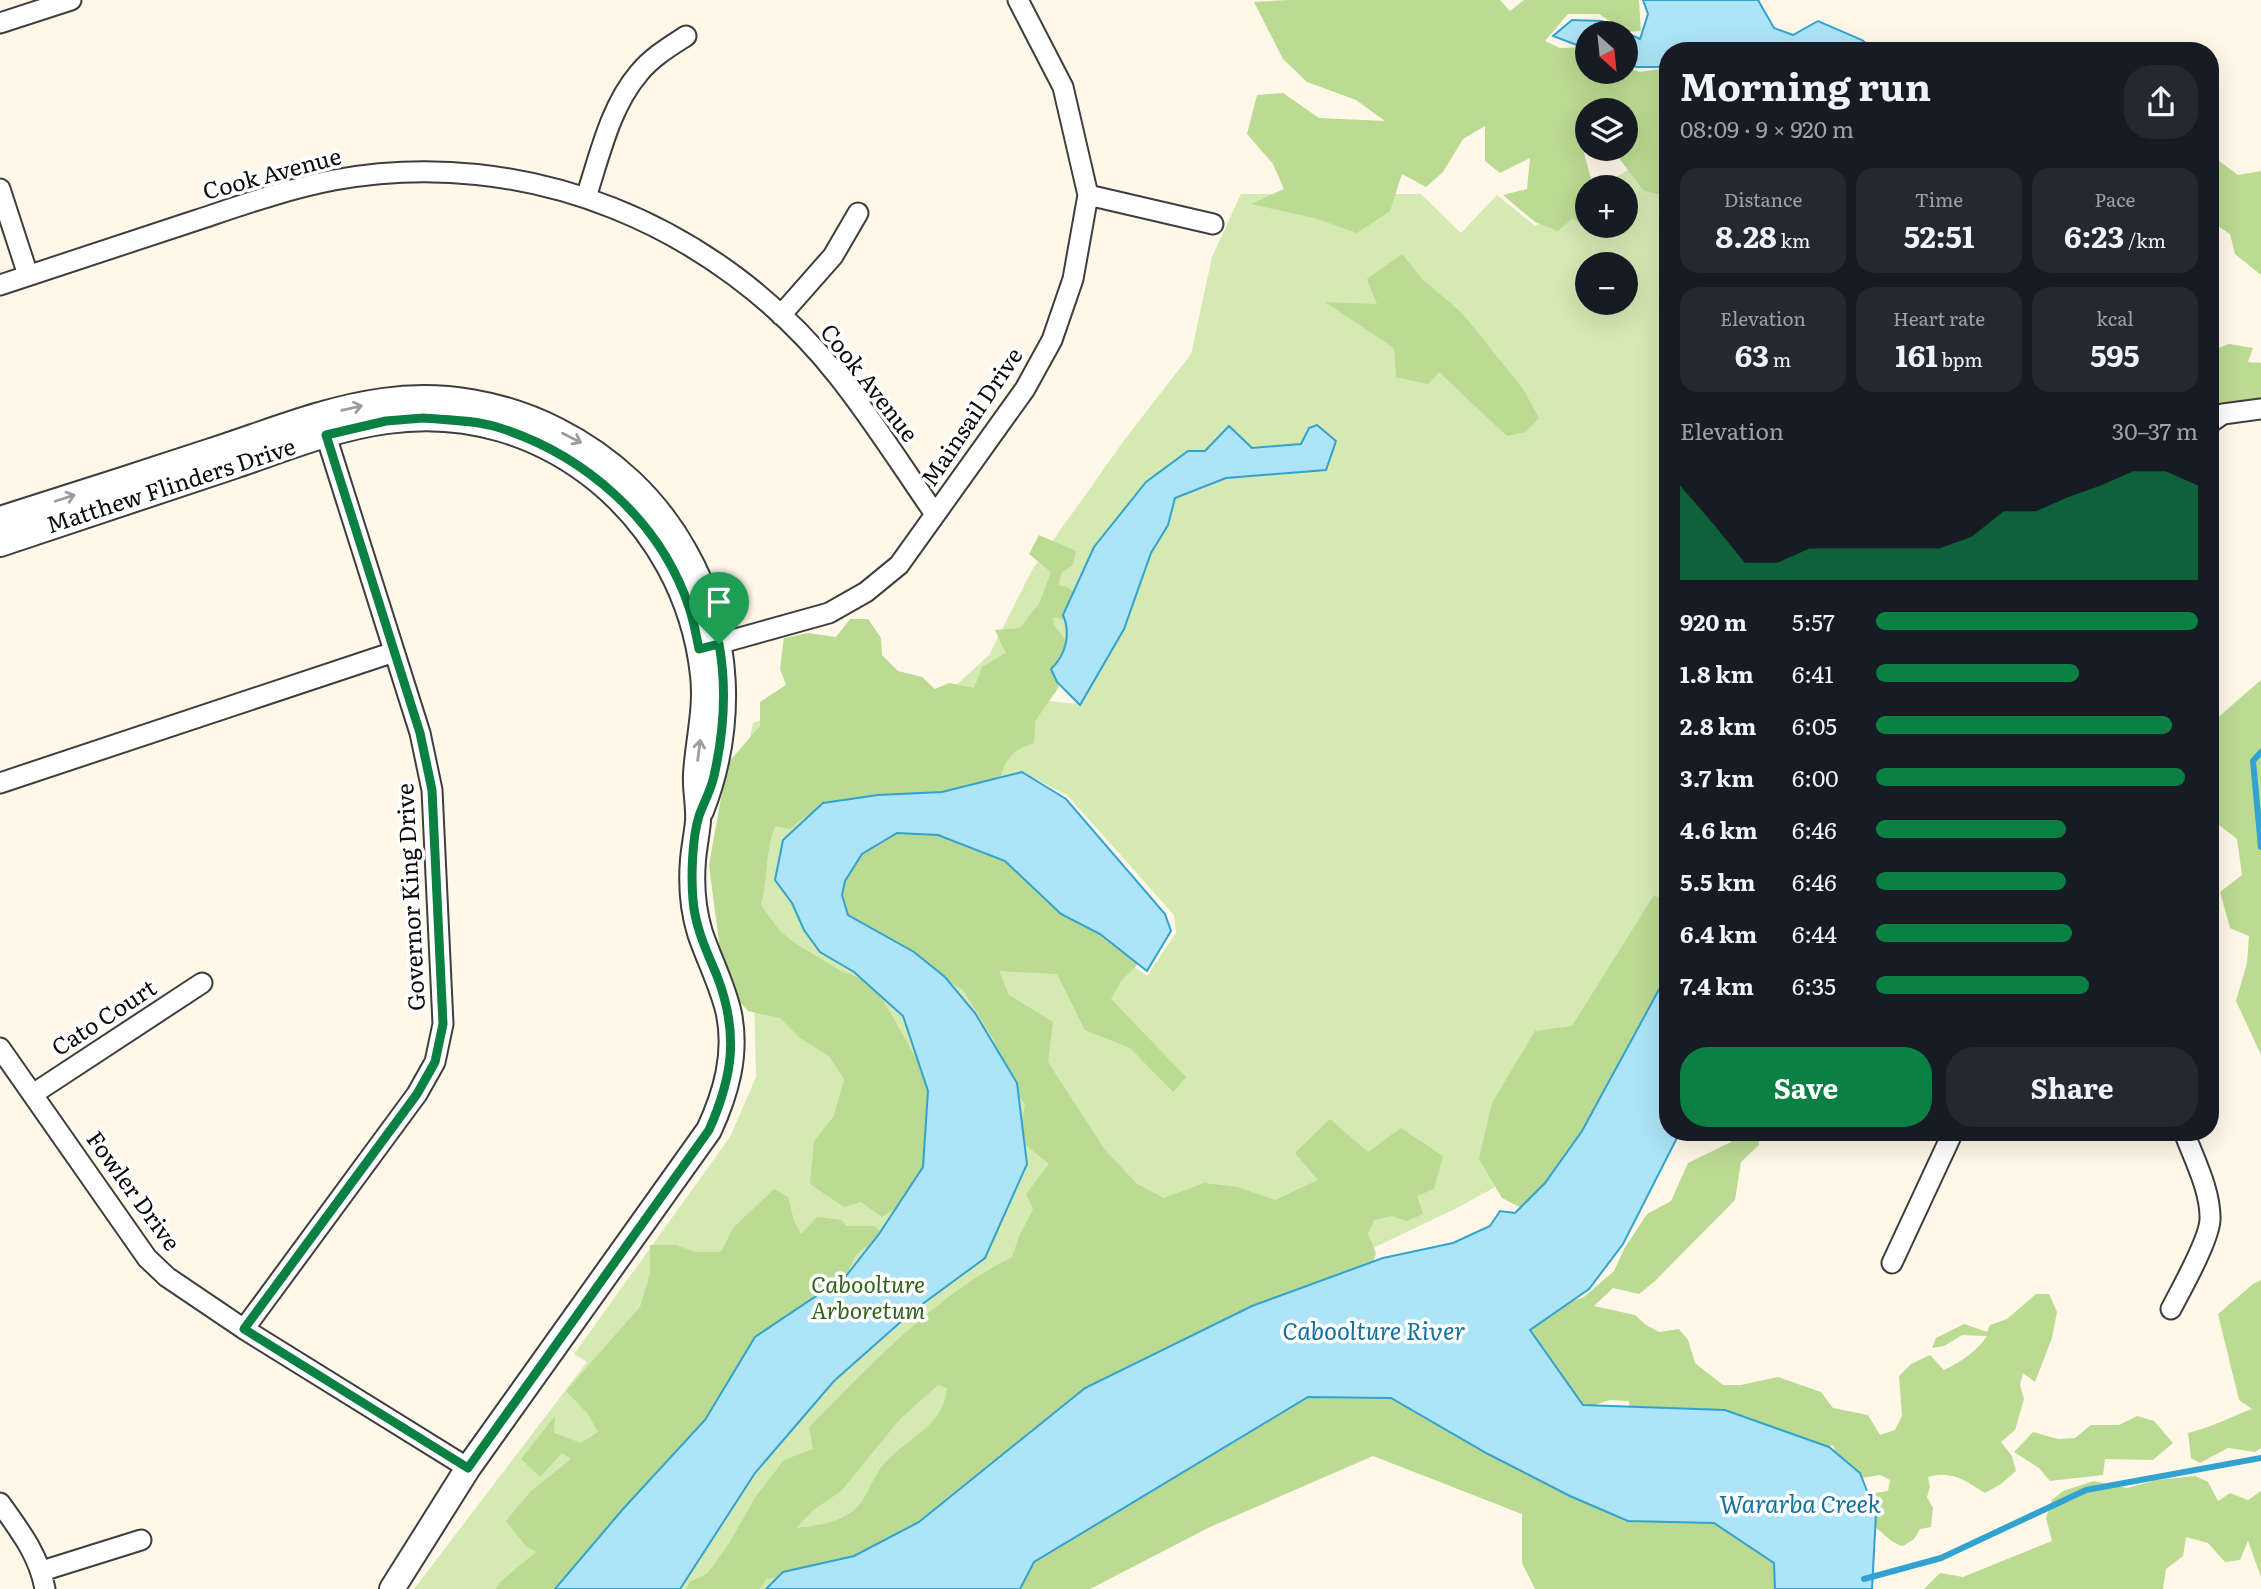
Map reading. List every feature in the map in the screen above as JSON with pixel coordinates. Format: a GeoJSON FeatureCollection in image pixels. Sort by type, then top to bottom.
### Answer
{"type":"FeatureCollection","features":[{"type":"Feature","properties":{"kind":"street"},"geometry":{"type":"LineString","coordinates":[[0,23],[71,0]]}},
{"type":"Feature","properties":{"kind":"street","name":"Mainsail Drive"},"geometry":{"type":"LineString","coordinates":[[709,646],[829,613],[866,592],[899,565],[1024,389],[1052,340],[1073,279],[1088,195],[1063,87],[1018,0]]}},
{"type":"Feature","properties":{"kind":"street"},"geometry":{"type":"LineString","coordinates":[[586,197],[616,110],[626,90],[656,56],[686,36]]}},
{"type":"Feature","properties":{"kind":"street","name":"Cook Avenue"},"geometry":{"type":"LineString","coordinates":[[0,285],[297,188],[369,175],[443,172],[515,178],[586,197],[657,227],[722,267],[781,316],[838,375],[936,514]]}},
{"type":"Feature","properties":{"kind":"street"},"geometry":{"type":"LineString","coordinates":[[0,189],[28,275]]}},
{"type":"Feature","properties":{"kind":"street"},"geometry":{"type":"LineString","coordinates":[[1088,195],[1213,224]]}},
{"type":"Feature","properties":{"kind":"street"},"geometry":{"type":"LineString","coordinates":[[781,316],[833,256],[858,213]]}},
{"type":"Feature","properties":{"kind":"street"},"geometry":{"type":"LineString","coordinates":[[2219,417],[2261,409]]}},
{"type":"Feature","properties":{"kind":"street","name":"Matthew Flinders Drive"},"geometry":{"type":"LineString","coordinates":[[0,519],[323,425],[423,418],[496,427],[562,455],[610,489],[645,526],[670,566],[709,646],[695,777],[698,818],[693,862],[693,901],[699,932],[723,991],[730,1017],[730,1073],[723,1100],[709,1130],[468,1468],[391,1589]]}},
{"type":"Feature","properties":{"kind":"street","name":"Matthew Flinders Drive"},"geometry":{"type":"LineString","coordinates":[[0,544],[323,425]]}},
{"type":"Feature","properties":{"kind":"street","name":"Governor King Drive"},"geometry":{"type":"LineString","coordinates":[[244,1329],[417,1094],[435,1062],[443,1024],[432,790],[420,733],[323,425]]}},
{"type":"Feature","properties":{"kind":"street"},"geometry":{"type":"LineString","coordinates":[[0,783],[394,652]]}},
{"type":"Feature","properties":{"kind":"street","name":"Cato Court"},"geometry":{"type":"LineString","coordinates":[[33,1094],[202,983]]}},
{"type":"Feature","properties":{"kind":"street","name":"Fowler Drive"},"geometry":{"type":"LineString","coordinates":[[0,1048],[147,1258],[167,1277],[244,1329],[468,1468]]}},
{"type":"Feature","properties":{"kind":"street"},"geometry":{"type":"LineString","coordinates":[[1892,1263],[1949,1141]]}},
{"type":"Feature","properties":{"kind":"street"},"geometry":{"type":"LineString","coordinates":[[2171,1310],[2197,1257],[2210,1222],[2204,1188],[2188,1141]]}},
{"type":"Feature","properties":{"kind":"street"},"geometry":{"type":"LineString","coordinates":[[0,1503],[30,1544],[43,1580],[141,1540]]}},
{"type":"Feature","properties":{"kind":"green space"},"geometry":{"type":"Polygon","coordinates":[[[1500,0],[1510,11],[1524,0],[1639,0],[1641,31],[1638,31],[1638,21],[1610,21],[1599,14],[1568,14],[1545,41],[1560,48],[1575,47],[1575,84],[1638,84],[1638,72],[1659,69],[1659,194],[1644,191],[1638,183],[1638,175],[1632,175],[1621,161],[1638,161],[1638,98],[1575,98],[1575,161],[1586,161],[1590,175],[1575,175],[1575,220],[1573,218],[1558,231],[1535,222],[1503,195],[1527,189],[1530,158],[1500,173],[1485,161],[1485,126],[1463,139],[1443,172],[1426,187],[1402,174],[1390,211],[1357,233],[1314,218],[1251,204],[1284,189],[1273,164],[1247,134],[1257,95],[1283,93],[1319,118],[1385,121],[1356,100],[1307,82],[1283,59],[1254,2],[1500,0]]]}},
{"type":"Feature","properties":{"kind":"green space","name":"Caboolture Arboretum"},"geometry":{"type":"Polygon","coordinates":[[[1659,151],[1659,942],[1546,1159],[1459,1207],[1252,1306],[783,1572],[766,1589],[414,1589],[587,1362],[574,1354],[730,1137],[756,1077],[754,994],[717,890],[753,723],[771,716],[930,709],[989,655],[1032,570],[1125,439],[1191,354],[1212,257],[1241,194],[1421,194],[1461,233],[1497,195],[1535,226],[1575,201],[1575,238],[1638,238],[1638,175],[1619,175],[1659,151]],[[1229,427],[1205,451],[1160,472],[1146,482],[1063,615],[1067,638],[1064,649],[1055,670],[1036,700],[1080,704],[1124,629],[1151,553],[1168,525],[1175,498],[1226,478],[1326,470],[1309,428],[1301,444],[1252,448],[1229,427]],[[1022,772],[783,840],[775,880],[792,903],[803,929],[1099,940],[1147,976],[1176,933],[1174,915],[1067,795],[1022,772]]]}},
{"type":"Feature","properties":{"kind":"green space"},"geometry":{"type":"Polygon","coordinates":[[[2219,161],[2238,175],[2261,171],[2261,275],[2235,254],[2230,234],[2219,227],[2219,161]]]}},
{"type":"Feature","properties":{"kind":"green space"},"geometry":{"type":"Polygon","coordinates":[[[1402,254],[1422,279],[1462,313],[1523,389],[1539,418],[1526,432],[1507,436],[1439,372],[1428,384],[1396,377],[1394,348],[1325,302],[1377,304],[1367,279],[1402,254]]]}},
{"type":"Feature","properties":{"kind":"green space"},"geometry":{"type":"Polygon","coordinates":[[[2229,344],[2253,348],[2248,362],[2261,363],[2261,400],[2222,408],[2219,406],[2219,348],[2229,344]]]}},
{"type":"Feature","properties":{"kind":"green space"},"geometry":{"type":"Polygon","coordinates":[[[1039,535],[1076,551],[1073,565],[1062,572],[1058,585],[1067,587],[1081,598],[1072,621],[1053,617],[1054,625],[1073,650],[1057,690],[1035,721],[1034,743],[1013,754],[1002,771],[997,787],[803,818],[790,829],[775,826],[772,836],[761,905],[779,930],[793,942],[841,971],[874,984],[929,1081],[925,1181],[909,1199],[882,1217],[861,1202],[844,1207],[810,1184],[814,1141],[834,1116],[844,1079],[829,1056],[800,1038],[780,1018],[748,1011],[736,998],[721,958],[709,865],[727,764],[760,726],[760,702],[786,685],[780,669],[784,638],[808,633],[836,637],[850,619],[868,619],[881,638],[882,655],[898,671],[922,677],[935,689],[949,683],[974,688],[982,667],[1006,653],[995,630],[1020,628],[1040,602],[1051,572],[1029,554],[1039,535]]]}},
{"type":"Feature","properties":{"kind":"green space"},"geometry":{"type":"Polygon","coordinates":[[[2261,680],[2261,1055],[2236,1001],[2247,963],[2249,936],[2230,928],[2220,892],[2242,875],[2237,839],[2219,825],[2219,716],[2261,680]]]}},
{"type":"Feature","properties":{"kind":"green space"},"geometry":{"type":"Polygon","coordinates":[[[924,824],[1000,850],[1142,960],[1121,981],[1111,999],[1186,1077],[1173,1092],[1130,1048],[1085,1030],[1057,974],[999,971],[1009,995],[1053,1022],[1048,1062],[1105,1150],[1137,1184],[1164,1198],[1204,1183],[1238,1187],[1275,1200],[1318,1180],[1295,1153],[1330,1119],[1368,1152],[1401,1128],[1443,1156],[1434,1189],[1417,1196],[1423,1214],[1407,1221],[1391,1216],[1374,1220],[1368,1234],[1376,1253],[1368,1279],[889,1563],[766,1579],[760,1589],[686,1589],[690,1582],[708,1573],[730,1542],[756,1496],[784,1460],[813,1449],[809,1427],[929,1312],[983,1273],[1012,1257],[1033,1210],[1026,1194],[1049,1164],[1019,1140],[1025,1105],[1005,1075],[994,1040],[963,990],[860,930],[827,898],[852,839],[924,824]],[[938,1385],[900,1419],[841,1491],[812,1511],[796,1528],[833,1521],[853,1511],[883,1465],[939,1413],[947,1388],[938,1385]]]}},
{"type":"Feature","properties":{"kind":"green space"},"geometry":{"type":"Polygon","coordinates":[[[1654,895],[1659,898],[1659,1006],[1573,1168],[1529,1212],[1502,1198],[1479,1159],[1492,1103],[1535,1031],[1572,1026],[1654,895]]]}},
{"type":"Feature","properties":{"kind":"green space"},"geometry":{"type":"Polygon","coordinates":[[[1759,1141],[1759,1145],[1741,1162],[1735,1200],[1639,1294],[1613,1288],[1594,1306],[1635,1315],[1659,1332],[1679,1329],[1688,1340],[1695,1363],[1723,1385],[1741,1385],[1778,1377],[1821,1392],[1833,1408],[1868,1415],[1880,1435],[1895,1430],[1902,1416],[1899,1376],[1911,1364],[1930,1355],[1944,1370],[1968,1356],[1987,1336],[1962,1335],[1944,1346],[1932,1348],[1936,1338],[1964,1324],[1987,1332],[1990,1325],[2007,1319],[2036,1294],[2049,1294],[2057,1312],[2052,1338],[2035,1382],[2023,1373],[2020,1385],[2024,1399],[2015,1430],[2001,1442],[2012,1456],[2016,1471],[1985,1493],[1951,1476],[1928,1477],[1930,1487],[1927,1497],[1933,1508],[1931,1527],[1920,1529],[1914,1539],[1903,1546],[1868,1524],[1866,1505],[1874,1493],[1888,1491],[1890,1480],[1880,1475],[1856,1479],[1840,1463],[1833,1445],[1809,1451],[1630,1418],[1629,1401],[1610,1400],[1576,1411],[1515,1329],[1548,1309],[1584,1297],[1614,1271],[1624,1249],[1647,1214],[1671,1201],[1688,1163],[1731,1142],[1759,1141]]]}},
{"type":"Feature","properties":{"kind":"green space"},"geometry":{"type":"Polygon","coordinates":[[[774,1189],[788,1197],[794,1221],[801,1234],[817,1217],[842,1220],[846,1226],[874,1226],[890,1241],[876,1262],[865,1247],[856,1255],[841,1285],[581,1589],[496,1589],[500,1582],[536,1552],[526,1546],[506,1521],[531,1491],[571,1459],[562,1453],[540,1477],[521,1459],[555,1416],[554,1433],[581,1443],[598,1432],[588,1414],[566,1391],[640,1307],[650,1274],[650,1245],[676,1245],[696,1252],[721,1252],[733,1228],[774,1189]]]}},
{"type":"Feature","properties":{"kind":"green space"},"geometry":{"type":"Polygon","coordinates":[[[2261,1280],[2261,1448],[2255,1452],[2228,1448],[2200,1463],[2191,1458],[2188,1433],[2252,1409],[2239,1400],[2218,1314],[2261,1280]]]}},
{"type":"Feature","properties":{"kind":"green space"},"geometry":{"type":"Polygon","coordinates":[[[1308,1397],[1391,1398],[1488,1454],[1570,1496],[1628,1521],[1714,1523],[1774,1563],[1775,1589],[1535,1589],[1522,1563],[1522,1514],[1373,1456],[1210,1527],[1090,1589],[1020,1589],[1034,1562],[1308,1397]]]}},
{"type":"Feature","properties":{"kind":"green space"},"geometry":{"type":"Polygon","coordinates":[[[2137,1416],[2154,1421],[2173,1443],[2153,1460],[2105,1459],[2103,1475],[2050,1481],[2039,1468],[2014,1452],[2033,1432],[2058,1439],[2075,1438],[2091,1425],[2119,1425],[2137,1416]]]}},
{"type":"Feature","properties":{"kind":"green space"},"geometry":{"type":"Polygon","coordinates":[[[2195,1476],[2208,1482],[2218,1501],[2230,1493],[2248,1500],[2261,1491],[2261,1577],[2248,1541],[2240,1560],[2225,1562],[2208,1543],[2186,1537],[2183,1556],[2166,1569],[2163,1589],[1924,1589],[1940,1573],[1963,1577],[2052,1541],[2046,1518],[2052,1500],[2063,1491],[2094,1481],[2127,1488],[2157,1480],[2195,1476]]]}},
{"type":"Feature","properties":{"kind":"water"},"geometry":{"type":"Polygon","coordinates":[[[1643,0],[1758,0],[1774,28],[1793,35],[1818,21],[1865,42],[1659,42],[1659,67],[1638,67],[1638,38],[1640,39],[1648,14],[1643,0]]]}},
{"type":"Feature","properties":{"kind":"water"},"geometry":{"type":"Polygon","coordinates":[[[1572,20],[1602,21],[1575,21],[1575,44],[1553,36],[1572,20]]]}},
{"type":"Feature","properties":{"kind":"water"},"geometry":{"type":"Polygon","coordinates":[[[1317,425],[1336,441],[1326,470],[1226,478],[1175,498],[1168,525],[1151,553],[1124,629],[1080,705],[1057,682],[1051,669],[1066,644],[1067,629],[1063,615],[1094,547],[1146,482],[1188,451],[1205,451],[1229,426],[1252,448],[1301,444],[1309,428],[1317,425]]]}},
{"type":"Feature","properties":{"kind":"water"},"geometry":{"type":"Polygon","coordinates":[[[1022,772],[1066,799],[1165,914],[1171,931],[1147,971],[1100,934],[1061,914],[1005,861],[938,835],[897,833],[862,854],[845,881],[842,895],[848,915],[914,952],[945,977],[975,1013],[1017,1083],[1027,1164],[985,1258],[913,1311],[834,1381],[755,1473],[680,1589],[555,1589],[623,1509],[705,1420],[755,1337],[846,1276],[879,1234],[923,1167],[928,1091],[903,1016],[854,972],[820,952],[804,930],[792,903],[775,880],[783,840],[823,803],[878,795],[942,792],[1022,772]]]}},
{"type":"Feature","properties":{"kind":"water","name":"Caboolture River"},"geometry":{"type":"Polygon","coordinates":[[[1659,990],[1659,1141],[1675,1141],[1623,1244],[1589,1289],[1530,1330],[1583,1405],[1725,1410],[1829,1447],[1860,1473],[1876,1514],[1872,1589],[1775,1589],[1774,1563],[1714,1523],[1628,1521],[1570,1496],[1488,1454],[1391,1398],[1308,1397],[1034,1562],[1020,1589],[766,1589],[783,1572],[854,1556],[919,1522],[1085,1388],[1252,1306],[1383,1258],[1453,1243],[1490,1226],[1500,1211],[1515,1213],[1545,1183],[1582,1131],[1659,990]]]}},
{"type":"Feature","properties":{"kind":"waterway"},"geometry":{"type":"LineString","coordinates":[[2261,752],[2253,761],[2261,847]]}},
{"type":"Feature","properties":{"kind":"waterway"},"geometry":{"type":"LineString","coordinates":[[1864,1579],[1941,1558],[2086,1490],[2261,1458]]}},
{"type":"Feature","properties":{"kind":"route"},"geometry":{"type":"LineString","coordinates":[[423,418],[496,427],[562,455],[591,473],[620,498],[645,526],[670,566],[689,606],[699,649],[719,644],[723,667],[722,732],[713,779],[698,818],[693,862],[693,901],[699,932],[723,991],[730,1017],[730,1073],[723,1100],[709,1130],[468,1468],[244,1329],[417,1094],[435,1062],[443,1024],[432,790],[420,733],[326,435],[386,421],[423,418]]}},
{"type":"Feature","properties":{"kind":"water label","name":"Wararba Creek"},"geometry":{"type":"Point","coordinates":[1800,1505]}}]}
